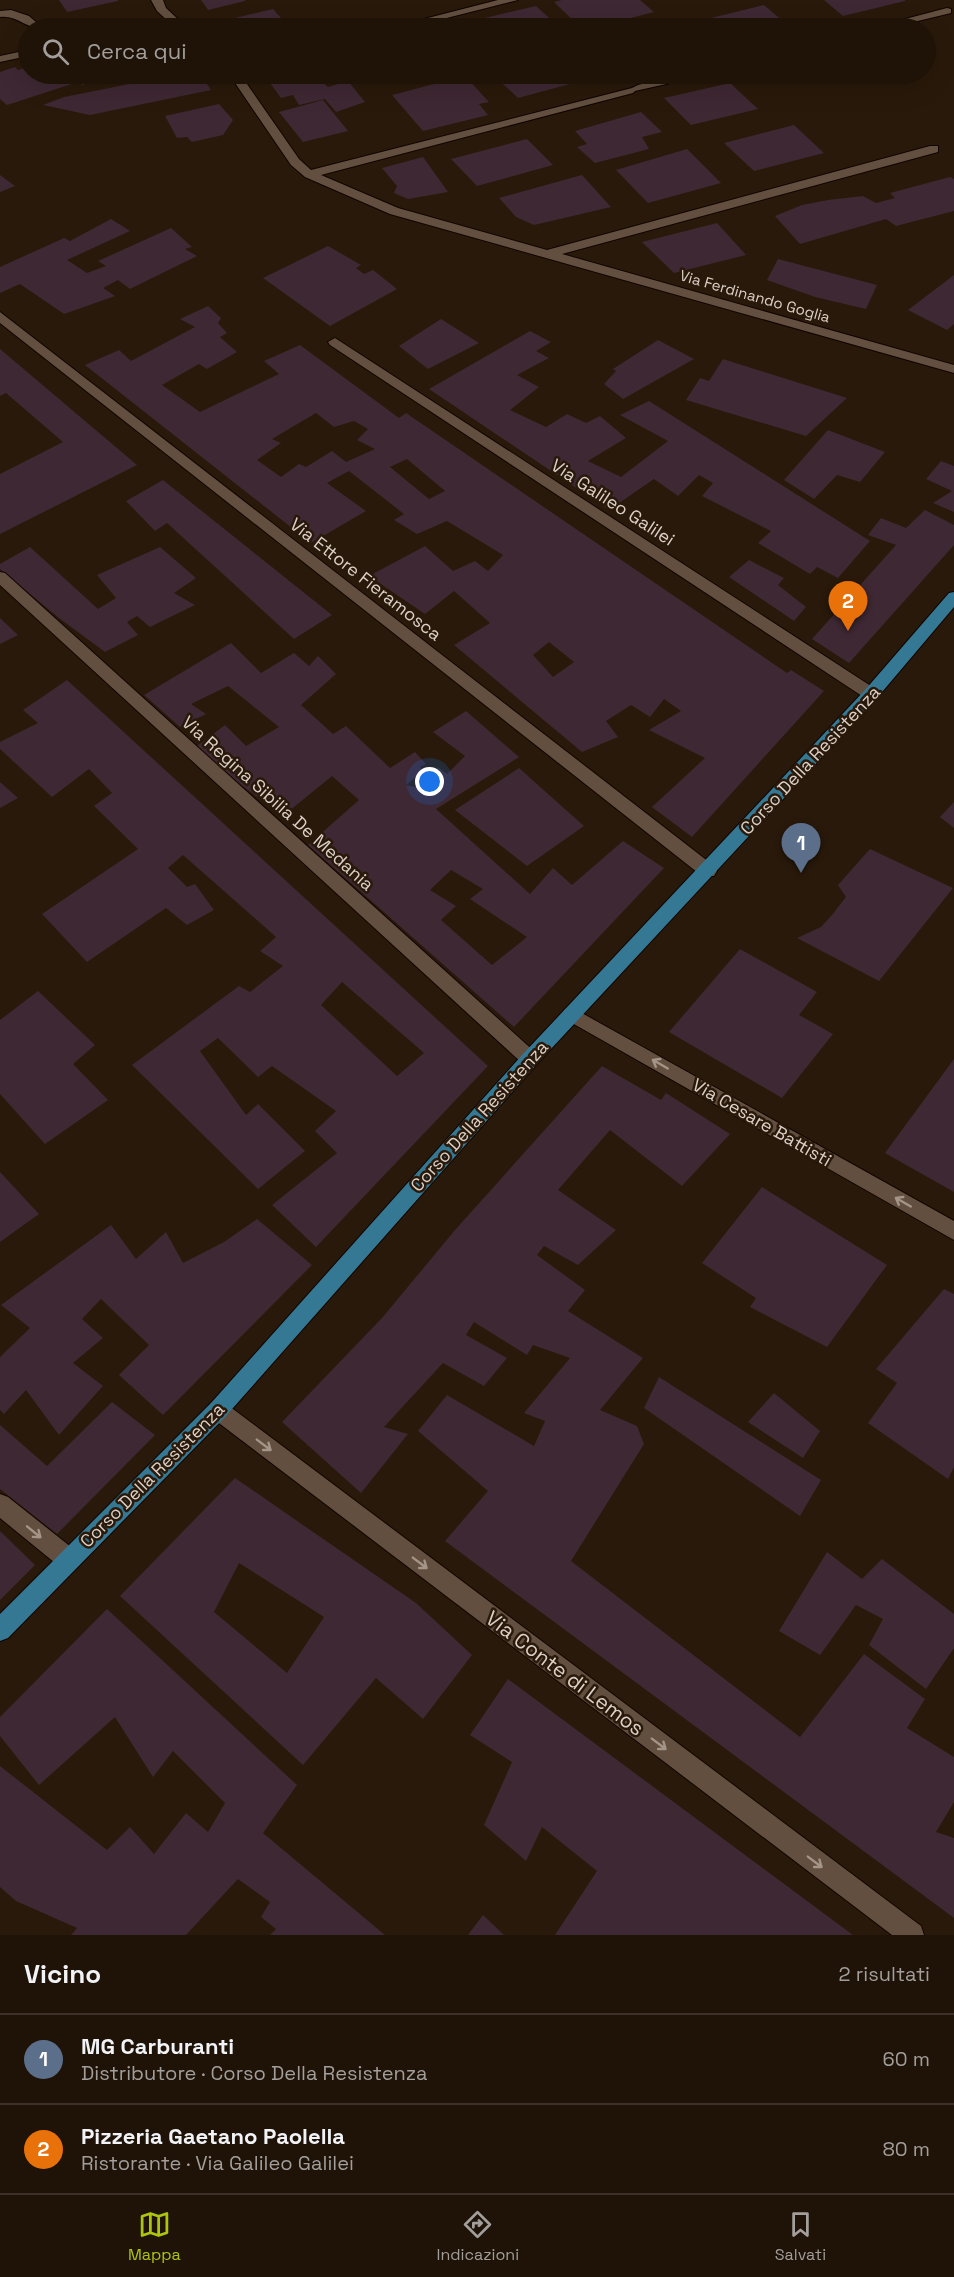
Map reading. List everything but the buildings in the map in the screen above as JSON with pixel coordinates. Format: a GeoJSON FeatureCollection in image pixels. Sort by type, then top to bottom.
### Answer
{"type":"FeatureCollection","features":[{"type":"Feature","properties":{"kind":"main road","name":"Corso Della Resistenza"},"geometry":{"type":"LineString","coordinates":[[0,1630],[218,1410],[530,1059],[708,871],[871,694],[953,600]]}},
{"type":"Feature","properties":{"kind":"street"},"geometry":{"type":"LineString","coordinates":[[437,18],[512,0]]}},
{"type":"Feature","properties":{"kind":"street"},"geometry":{"type":"LineString","coordinates":[[936,0],[950,15]]}},
{"type":"Feature","properties":{"kind":"street"},"geometry":{"type":"LineString","coordinates":[[159,4],[172,18]]}},
{"type":"Feature","properties":{"kind":"street"},"geometry":{"type":"LineString","coordinates":[[0,14],[11,12],[26,18]]}},
{"type":"Feature","properties":{"kind":"street"},"geometry":{"type":"LineString","coordinates":[[933,18],[950,15]]}},
{"type":"Feature","properties":{"kind":"street"},"geometry":{"type":"LineString","coordinates":[[0,59],[18,55]]}},
{"type":"Feature","properties":{"kind":"street","name":"Via Ferdinando Goglia"},"geometry":{"type":"LineString","coordinates":[[242,84],[296,162],[309,174],[394,211],[954,369]]}},
{"type":"Feature","properties":{"kind":"street"},"geometry":{"type":"LineString","coordinates":[[309,174],[658,84]]}},
{"type":"Feature","properties":{"kind":"street"},"geometry":{"type":"LineString","coordinates":[[547,255],[934,149]]}},
{"type":"Feature","properties":{"kind":"street","name":"Via Ettore Fieramosca"},"geometry":{"type":"LineString","coordinates":[[0,316],[708,871]]}},
{"type":"Feature","properties":{"kind":"street","name":"Via Galileo Galilei"},"geometry":{"type":"LineString","coordinates":[[334,342],[871,694]]}},
{"type":"Feature","properties":{"kind":"street","name":"Via Regina Sibilia De Medania"},"geometry":{"type":"LineString","coordinates":[[0,577],[530,1059]]}},
{"type":"Feature","properties":{"kind":"street","name":"Via Cesare Battisti"},"geometry":{"type":"LineString","coordinates":[[571,1014],[954,1231]]}},
{"type":"Feature","properties":{"kind":"street","name":"Via Conte di Lemos"},"geometry":{"type":"LineString","coordinates":[[218,1410],[912,1935]]}},
{"type":"Feature","properties":{"kind":"street"},"geometry":{"type":"LineString","coordinates":[[0,1504],[68,1559]]}},
{"type":"Feature","properties":{"kind":"place","name":"Pizzeria Gaetano Paolella"},"geometry":{"type":"Point","coordinates":[848,631]}},
{"type":"Feature","properties":{"kind":"place","name":"MG Carburanti"},"geometry":{"type":"Point","coordinates":[801,873]}}]}
